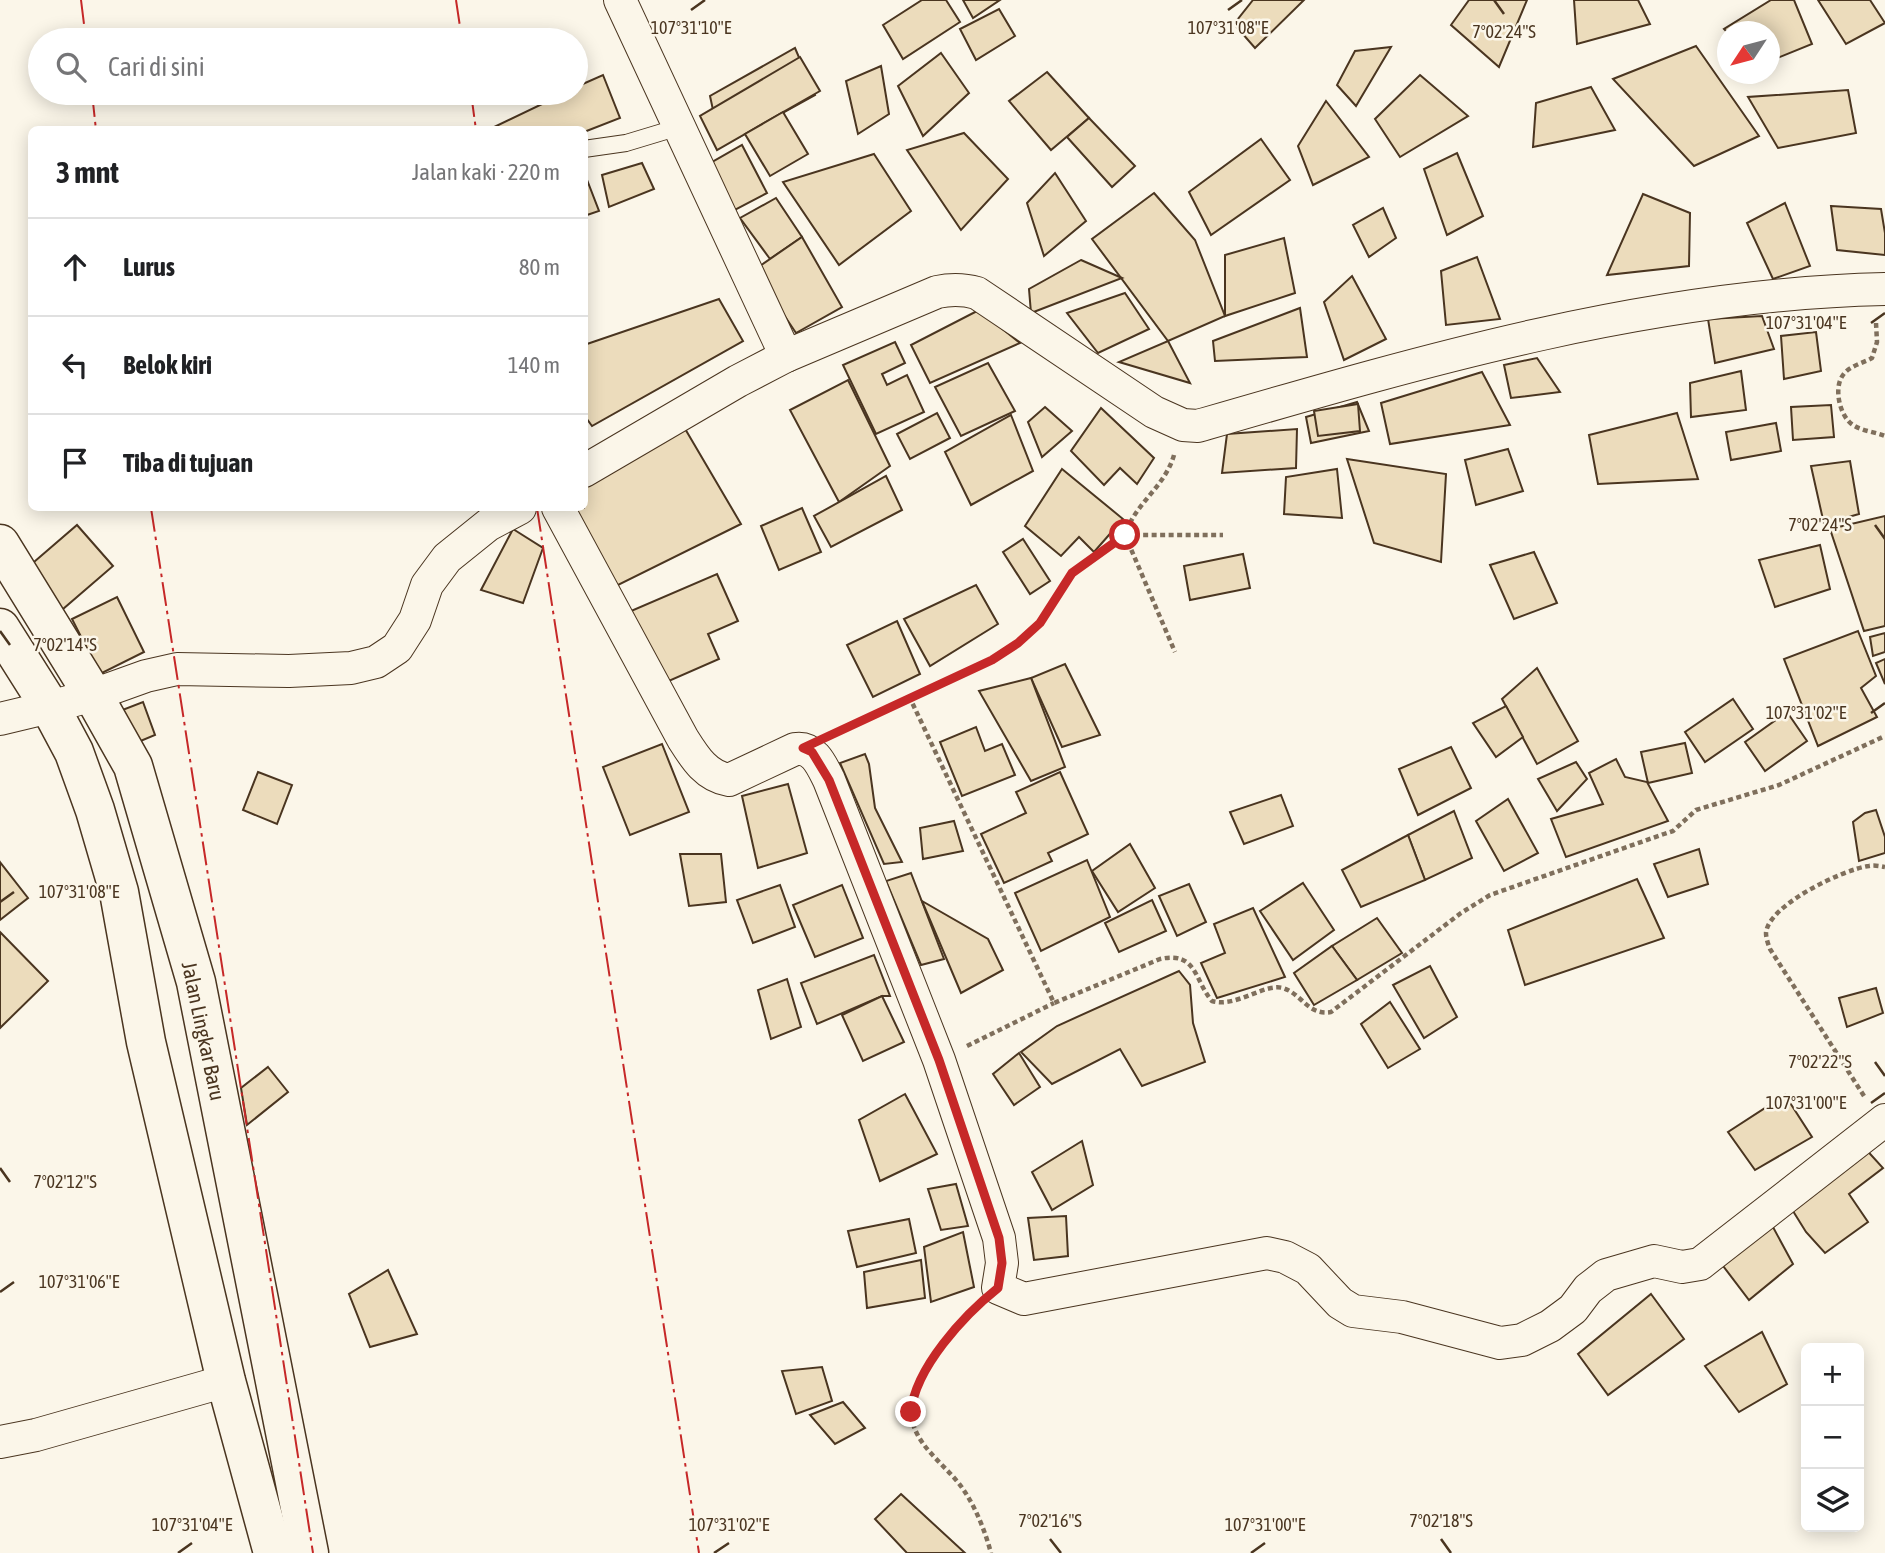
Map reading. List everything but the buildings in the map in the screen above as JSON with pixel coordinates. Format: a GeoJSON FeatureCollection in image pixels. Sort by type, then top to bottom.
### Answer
{"type":"FeatureCollection","features":[{"type":"Feature","properties":{"kind":"highway","name":"Jalan Lingkar Baru"},"geometry":{"type":"LineString","coordinates":[[0,544],[93,695],[133,766],[196,982],[309,1553]]}},
{"type":"Feature","properties":{"kind":"highway"},"geometry":{"type":"LineString","coordinates":[[0,628],[50,707],[74,752],[119,892],[146,1042],[226,1381],[273,1553]]}},
{"type":"Feature","properties":{"kind":"street"},"geometry":{"type":"LineString","coordinates":[[620,0],[786,356]]}},
{"type":"Feature","properties":{"kind":"street"},"geometry":{"type":"LineString","coordinates":[[588,469],[786,356],[937,292],[966,290],[977,293],[1154,412],[1182,425],[1198,426],[1477,348],[1688,306],[1827,291],[1880,289]]}},
{"type":"Feature","properties":{"kind":"street"},"geometry":{"type":"LineString","coordinates":[[0,719],[93,695],[146,676],[177,669],[289,671],[351,668],[376,662],[397,648],[415,620],[427,585],[447,558],[488,525],[514,511]]}},
{"type":"Feature","properties":{"kind":"street"},"geometry":{"type":"LineString","coordinates":[[560,511],[683,739],[709,773],[729,780],[795,749],[803,748],[812,752],[829,780],[939,1060],[999,1238],[1002,1263],[998,1288],[1024,1299],[1267,1253],[1285,1256],[1308,1269],[1340,1303],[1353,1311],[1402,1317],[1500,1343],[1522,1340],[1550,1326],[1573,1309],[1588,1289],[1606,1275],[1654,1262],[1682,1267],[1700,1264],[1883,1122]]}},
{"type":"Feature","properties":{"kind":"street"},"geometry":{"type":"LineString","coordinates":[[0,1442],[36,1435],[226,1381]]}},
{"type":"Feature","properties":{"kind":"lane"},"geometry":{"type":"LineString","coordinates":[[588,148],[626,143],[679,127]]}},
{"type":"Feature","properties":{"kind":"path"},"geometry":{"type":"LineString","coordinates":[[1880,289],[1877,342],[1872,358],[1849,369],[1843,374],[1838,385],[1844,417],[1854,426],[1885,436]]}},
{"type":"Feature","properties":{"kind":"path"},"geometry":{"type":"LineString","coordinates":[[803,748],[909,696],[992,660],[1018,643],[1040,623],[1072,573],[1125,535],[1132,516],[1170,469],[1182,425]]}},
{"type":"Feature","properties":{"kind":"path"},"geometry":{"type":"LineString","coordinates":[[1125,535],[1223,535]]}},
{"type":"Feature","properties":{"kind":"path"},"geometry":{"type":"LineString","coordinates":[[1125,535],[1175,652]]}},
{"type":"Feature","properties":{"kind":"path"},"geometry":{"type":"LineString","coordinates":[[909,696],[1054,1003]]}},
{"type":"Feature","properties":{"kind":"path"},"geometry":{"type":"LineString","coordinates":[[939,1060],[1054,1003],[1160,959],[1177,957],[1191,965],[1212,1001],[1228,1002],[1278,987],[1290,992],[1316,1012],[1331,1012],[1461,913],[1490,895],[1673,831],[1696,810],[1779,785],[1884,738]]}},
{"type":"Feature","properties":{"kind":"path"},"geometry":{"type":"LineString","coordinates":[[1883,1122],[1770,949],[1766,935],[1767,929],[1783,907],[1796,897],[1859,868],[1885,867]]}},
{"type":"Feature","properties":{"kind":"path"},"geometry":{"type":"LineString","coordinates":[[991,1553],[985,1531],[965,1492],[920,1439],[911,1412],[912,1398],[941,1346],[984,1299],[998,1288]]}},
{"type":"Feature","properties":{"kind":"power"},"geometry":{"type":"LineString","coordinates":[[81,0],[84,28]]}},
{"type":"Feature","properties":{"kind":"power"},"geometry":{"type":"LineString","coordinates":[[456,0],[460,28]]}},
{"type":"Feature","properties":{"kind":"power"},"geometry":{"type":"LineString","coordinates":[[93,105],[96,126]]}},
{"type":"Feature","properties":{"kind":"power"},"geometry":{"type":"LineString","coordinates":[[473,105],[475,126]]}},
{"type":"Feature","properties":{"kind":"power"},"geometry":{"type":"LineString","coordinates":[[151,511],[313,1553]]}},
{"type":"Feature","properties":{"kind":"power"},"geometry":{"type":"LineString","coordinates":[[537,511],[699,1553]]}},
{"type":"Feature","properties":{"kind":"route"},"geometry":{"type":"LineString","coordinates":[[911,1412],[912,1398],[941,1346],[984,1299],[998,1288],[1002,1263],[999,1238],[939,1060],[829,780],[812,752],[803,748],[909,696],[992,660],[1018,643],[1040,623],[1072,573],[1125,535]]}}]}
